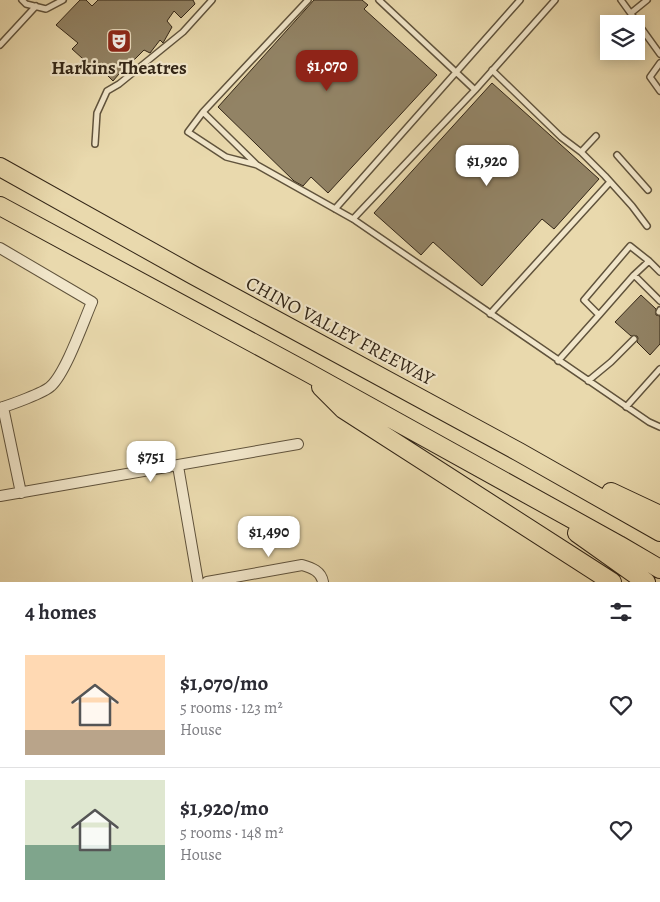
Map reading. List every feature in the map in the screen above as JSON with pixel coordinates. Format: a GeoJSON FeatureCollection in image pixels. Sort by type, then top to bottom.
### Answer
{"type":"FeatureCollection","features":[{"type":"Feature","properties":{"kind":"highway"},"geometry":{"type":"LineString","coordinates":[[0,158],[21,179]]}},
{"type":"Feature","properties":{"kind":"highway","name":"CHINO VALLEY FREEWAY"},"geometry":{"type":"LineString","coordinates":[[0,167],[193,275],[519,452],[660,532]]}},
{"type":"Feature","properties":{"kind":"highway"},"geometry":{"type":"LineString","coordinates":[[0,206],[307,372],[619,545],[660,570]]}},
{"type":"Feature","properties":{"kind":"highway"},"geometry":{"type":"LineString","coordinates":[[307,372],[343,409],[612,582]]}},
{"type":"Feature","properties":{"kind":"highway"},"geometry":{"type":"LineString","coordinates":[[519,452],[660,515]]}},
{"type":"Feature","properties":{"kind":"highway"},"geometry":{"type":"LineString","coordinates":[[511,486],[646,582]]}},
{"type":"Feature","properties":{"kind":"street"},"geometry":{"type":"LineString","coordinates":[[0,248],[92,302],[57,379],[49,388],[2,407],[21,492]]}},
{"type":"Feature","properties":{"kind":"street"},"geometry":{"type":"LineString","coordinates":[[0,496],[298,444]]}},
{"type":"Feature","properties":{"kind":"street"},"geometry":{"type":"LineString","coordinates":[[178,466],[198,582]]}},
{"type":"Feature","properties":{"kind":"street"},"geometry":{"type":"LineString","coordinates":[[207,582],[302,565],[314,569],[322,579]]}},
{"type":"Feature","properties":{"kind":"lane"},"geometry":{"type":"LineString","coordinates":[[22,0],[26,4],[46,9],[63,0]]}},
{"type":"Feature","properties":{"kind":"lane"},"geometry":{"type":"LineString","coordinates":[[95,144],[97,113],[106,91],[119,84],[183,32],[212,0]]}},
{"type":"Feature","properties":{"kind":"lane"},"geometry":{"type":"LineString","coordinates":[[257,165],[226,157],[188,132],[203,112],[308,0]]}},
{"type":"Feature","properties":{"kind":"lane"},"geometry":{"type":"LineString","coordinates":[[379,0],[475,90]]}},
{"type":"Feature","properties":{"kind":"lane"},"geometry":{"type":"LineString","coordinates":[[335,210],[520,0]]}},
{"type":"Feature","properties":{"kind":"lane"},"geometry":{"type":"LineString","coordinates":[[352,219],[475,90],[555,0]]}},
{"type":"Feature","properties":{"kind":"lane"},"geometry":{"type":"LineString","coordinates":[[621,0],[660,54]]}},
{"type":"Feature","properties":{"kind":"lane"},"geometry":{"type":"LineString","coordinates":[[631,13],[647,0]]}},
{"type":"Feature","properties":{"kind":"lane"},"geometry":{"type":"LineString","coordinates":[[0,45],[36,6]]}},
{"type":"Feature","properties":{"kind":"lane"},"geometry":{"type":"LineString","coordinates":[[660,63],[650,77],[660,91]]}},
{"type":"Feature","properties":{"kind":"lane"},"geometry":{"type":"LineString","coordinates":[[492,70],[561,137],[581,152],[632,206],[647,226]]}},
{"type":"Feature","properties":{"kind":"lane"},"geometry":{"type":"LineString","coordinates":[[203,112],[257,165],[352,219],[626,407],[660,427]]}},
{"type":"Feature","properties":{"kind":"lane"},"geometry":{"type":"LineString","coordinates":[[581,152],[596,136]]}},
{"type":"Feature","properties":{"kind":"lane"},"geometry":{"type":"LineString","coordinates":[[617,155],[648,190]]}},
{"type":"Feature","properties":{"kind":"lane"},"geometry":{"type":"LineString","coordinates":[[490,314],[610,182]]}},
{"type":"Feature","properties":{"kind":"lane"},"geometry":{"type":"LineString","coordinates":[[599,315],[584,300],[630,246],[650,261],[660,272]]}},
{"type":"Feature","properties":{"kind":"lane"},"geometry":{"type":"LineString","coordinates":[[558,361],[634,275],[650,261]]}},
{"type":"Feature","properties":{"kind":"lane"},"geometry":{"type":"LineString","coordinates":[[634,275],[660,301]]}},
{"type":"Feature","properties":{"kind":"lane"},"geometry":{"type":"LineString","coordinates":[[588,381],[634,339]]}},
{"type":"Feature","properties":{"kind":"lane"},"geometry":{"type":"LineString","coordinates":[[626,407],[660,369]]}},
{"type":"Feature","properties":{"kind":"building","name":"Harkins Theatres"},"geometry":{"type":"Polygon","coordinates":[[[80,0],[86,0],[92,6],[98,0],[193,0],[195,4],[181,18],[174,11],[167,21],[172,27],[163,43],[160,40],[150,53],[144,50],[132,62],[130,61],[113,81],[105,73],[102,76],[72,49],[78,43],[56,25],[80,0]]]}},
{"type":"Feature","properties":{"kind":"building"},"geometry":{"type":"Polygon","coordinates":[[[314,0],[362,0],[368,5],[364,9],[437,75],[328,193],[311,177],[303,186],[294,181],[218,107],[314,0]]]}},
{"type":"Feature","properties":{"kind":"building"},"geometry":{"type":"Polygon","coordinates":[[[492,83],[599,179],[554,229],[542,219],[482,286],[433,242],[421,255],[374,213],[492,83]]]}},
{"type":"Feature","properties":{"kind":"building"},"geometry":{"type":"Polygon","coordinates":[[[641,295],[656,309],[656,315],[660,316],[660,344],[650,355],[637,342],[637,336],[631,336],[615,322],[641,295]]]}},
{"type":"Feature","properties":{"kind":"place","name":"Harkins Theatres"},"geometry":{"type":"Point","coordinates":[119,41]}}]}
